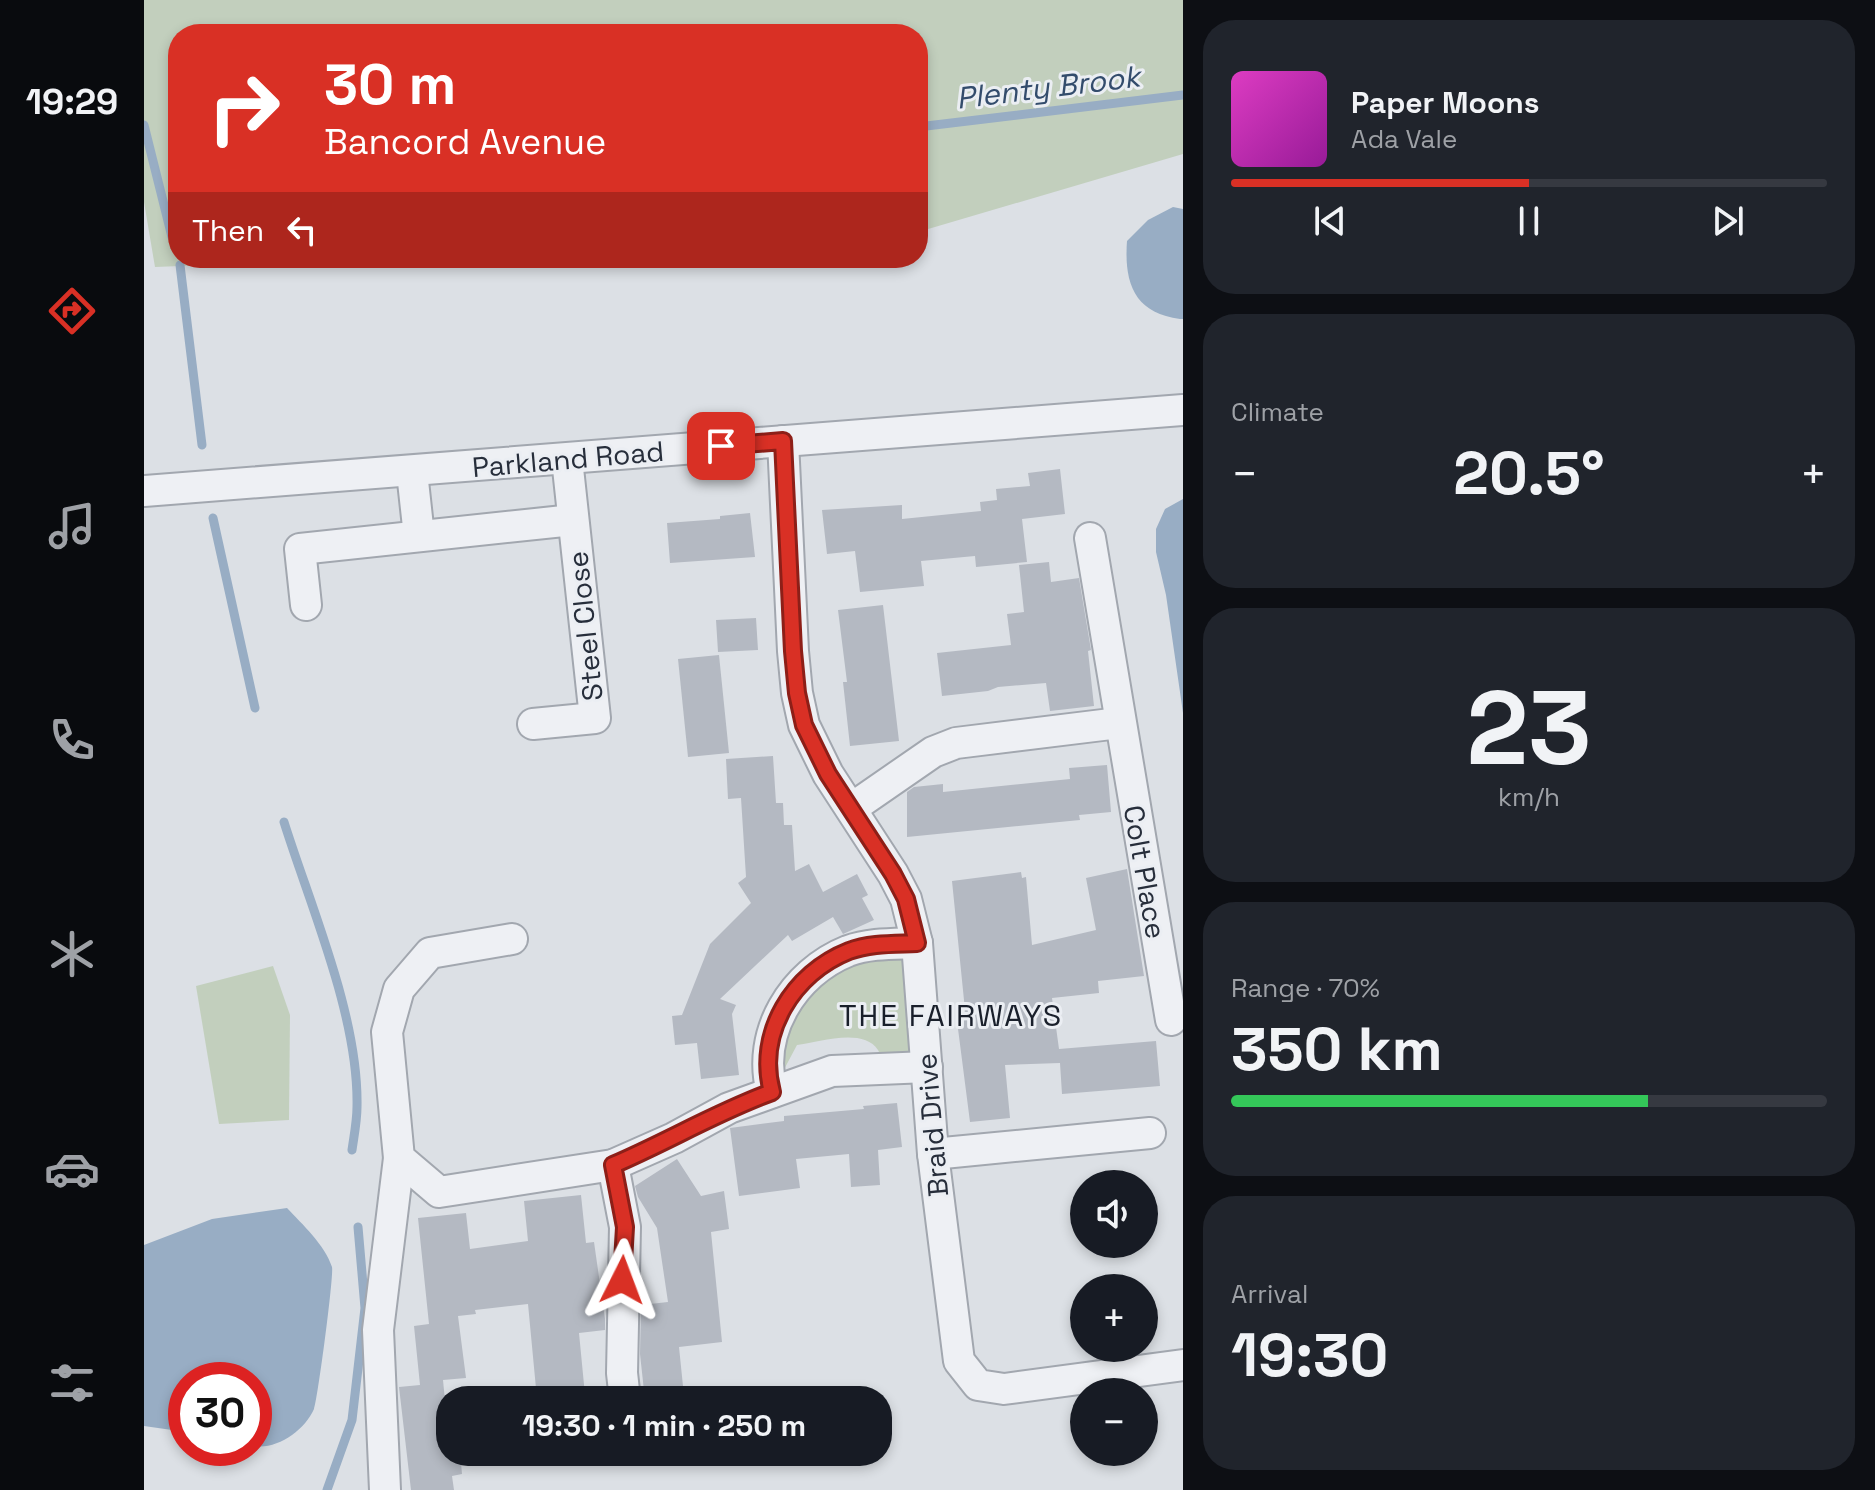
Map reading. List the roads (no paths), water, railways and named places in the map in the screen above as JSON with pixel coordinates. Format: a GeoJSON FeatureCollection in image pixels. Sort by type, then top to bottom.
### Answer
{"type":"FeatureCollection","features":[{"type":"Feature","properties":{"kind":"street","name":"Parkland Road"},"geometry":{"type":"LineString","coordinates":[[145,491],[1183,410]]}},
{"type":"Feature","properties":{"kind":"street","name":"Braid Drive"},"geometry":{"type":"LineString","coordinates":[[783,441],[797,693],[804,725],[822,762],[903,893],[917,943],[933,1154],[959,1361],[978,1385],[1004,1389],[1183,1365]]}},
{"type":"Feature","properties":{"kind":"street","name":"Steel Close"},"geometry":{"type":"LineString","coordinates":[[533,724],[595,718],[567,459]]}},
{"type":"Feature","properties":{"kind":"street"},"geometry":{"type":"LineString","coordinates":[[412,472],[419,536]]}},
{"type":"Feature","properties":{"kind":"street","name":"Steel Close"},"geometry":{"type":"LineString","coordinates":[[306,605],[300,549],[573,520]]}},
{"type":"Feature","properties":{"kind":"street","name":"Colt Place"},"geometry":{"type":"LineString","coordinates":[[1090,538],[1171,1020]]}},
{"type":"Feature","properties":{"kind":"street"},"geometry":{"type":"LineString","coordinates":[[852,808],[933,752],[956,743],[1119,723]]}},
{"type":"Feature","properties":{"kind":"street"},"geometry":{"type":"LineString","coordinates":[[385,1490],[378,1330],[399,1158],[387,1032],[399,989],[430,953],[512,939]]}},
{"type":"Feature","properties":{"kind":"street"},"geometry":{"type":"LineString","coordinates":[[772,1092],[766,1072],[770,1039],[791,995],[802,980],[847,952],[864,946],[917,943]]}},
{"type":"Feature","properties":{"kind":"street"},"geometry":{"type":"LineString","coordinates":[[399,1158],[439,1192],[613,1165],[674,1138],[729,1108],[832,1071],[927,1067]]}},
{"type":"Feature","properties":{"kind":"street"},"geometry":{"type":"LineString","coordinates":[[933,1154],[1150,1133]]}},
{"type":"Feature","properties":{"kind":"street"},"geometry":{"type":"LineString","coordinates":[[613,1165],[625,1227],[622,1280],[625,1386]]}},
{"type":"Feature","properties":{"kind":"water"},"geometry":{"type":"Polygon","coordinates":[[[1173,207],[1183,209],[1183,319],[1164,316],[1142,303],[1130,283],[1128,270],[1127,241],[1148,220],[1173,207]]]}},
{"type":"Feature","properties":{"kind":"water"},"geometry":{"type":"Polygon","coordinates":[[[1183,499],[1183,713],[1166,595],[1156,552],[1156,529],[1165,509],[1183,499]]]}},
{"type":"Feature","properties":{"kind":"water"},"geometry":{"type":"Polygon","coordinates":[[[287,1208],[319,1243],[332,1267],[314,1409],[297,1431],[272,1445],[272,1362],[168,1362],[168,1429],[144,1426],[144,1245],[212,1219],[287,1208]]]}},
{"type":"Feature","properties":{"kind":"waterway","name":"Plenty Brook"},"geometry":{"type":"LineString","coordinates":[[928,126],[1183,95]]}},
{"type":"Feature","properties":{"kind":"waterway","name":"Plenty Brook"},"geometry":{"type":"LineString","coordinates":[[144,125],[168,221]]}},
{"type":"Feature","properties":{"kind":"waterway"},"geometry":{"type":"LineString","coordinates":[[180,268],[202,445]]}},
{"type":"Feature","properties":{"kind":"waterway"},"geometry":{"type":"LineString","coordinates":[[213,518],[255,708]]}},
{"type":"Feature","properties":{"kind":"waterway"},"geometry":{"type":"LineString","coordinates":[[284,822],[331,963],[350,1037],[356,1072],[357,1107],[352,1150]]}},
{"type":"Feature","properties":{"kind":"waterway"},"geometry":{"type":"LineString","coordinates":[[327,1490],[352,1420],[365,1308],[358,1227]]}},
{"type":"Feature","properties":{"kind":"district","name":"THE FAIRWAYS"},"geometry":{"type":"Point","coordinates":[951,1015]}}]}
